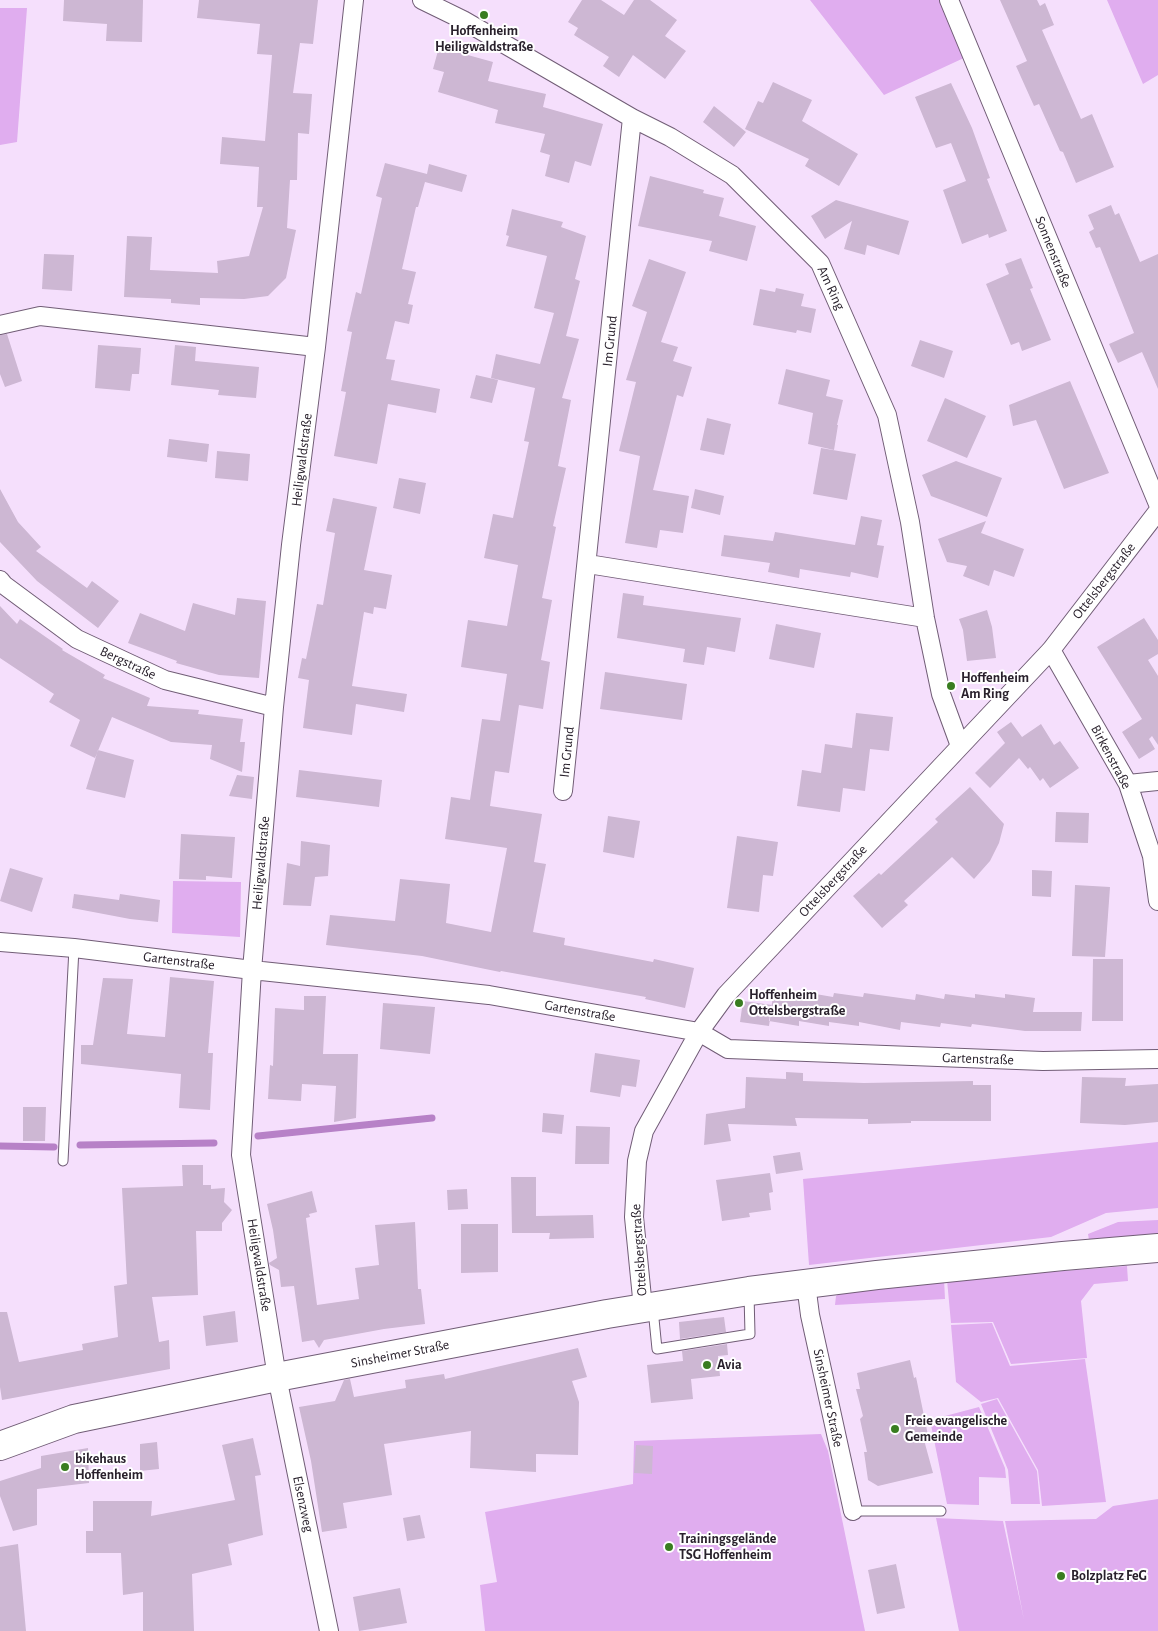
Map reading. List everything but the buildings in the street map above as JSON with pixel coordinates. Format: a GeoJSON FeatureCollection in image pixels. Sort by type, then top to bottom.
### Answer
{"type":"FeatureCollection","features":[{"type":"Feature","properties":{"kind":"main road","name":"Sinsheimer Straße"},"geometry":{"type":"LineString","coordinates":[[0,1446],[74,1419],[277,1377],[648,1307],[749,1291],[877,1275],[1158,1248]]}},
{"type":"Feature","properties":{"kind":"street","name":"Heiligwaldstraße"},"geometry":{"type":"LineString","coordinates":[[277,1377],[241,1155],[252,970],[274,707],[354,0]]}},
{"type":"Feature","properties":{"kind":"street","name":"Am Ring"},"geometry":{"type":"LineString","coordinates":[[422,0],[464,20],[632,118],[670,137],[732,175],[820,263],[887,415],[910,522],[925,618],[941,694],[960,746]]}},
{"type":"Feature","properties":{"kind":"street","name":"Sonnenstraße"},"geometry":{"type":"LineString","coordinates":[[949,0],[1158,504]]}},
{"type":"Feature","properties":{"kind":"street","name":"Im Grund"},"geometry":{"type":"LineString","coordinates":[[563,791],[588,564],[632,118]]}},
{"type":"Feature","properties":{"kind":"street"},"geometry":{"type":"LineString","coordinates":[[0,324],[40,316],[316,348]]}},
{"type":"Feature","properties":{"kind":"street","name":"Ottelsbergstraße"},"geometry":{"type":"LineString","coordinates":[[648,1307],[634,1217],[637,1161],[644,1131],[699,1032],[726,995],[1051,650],[1158,511]]}},
{"type":"Feature","properties":{"kind":"street"},"geometry":{"type":"LineString","coordinates":[[588,564],[925,618]]}},
{"type":"Feature","properties":{"kind":"street","name":"Bergstraße"},"geometry":{"type":"LineString","coordinates":[[0,580],[4,585],[77,639],[165,680],[274,707]]}},
{"type":"Feature","properties":{"kind":"street","name":"Birkenstraße"},"geometry":{"type":"LineString","coordinates":[[1051,650],[1128,784],[1152,856],[1158,901]]}},
{"type":"Feature","properties":{"kind":"street"},"geometry":{"type":"LineString","coordinates":[[1128,784],[1158,781]]}},
{"type":"Feature","properties":{"kind":"street","name":"Gartenstraße"},"geometry":{"type":"LineString","coordinates":[[0,942],[74,948],[252,970],[489,995],[699,1032],[728,1049],[1042,1061],[1158,1059]]}},
{"type":"Feature","properties":{"kind":"street","name":"Sinsheimer Straße"},"geometry":{"type":"LineString","coordinates":[[806,1284],[810,1315],[853,1511]]}},
{"type":"Feature","properties":{"kind":"street","name":"Elsenzweg"},"geometry":{"type":"LineString","coordinates":[[277,1377],[328,1631]]}},
{"type":"Feature","properties":{"kind":"lane"},"geometry":{"type":"LineString","coordinates":[[63,1161],[74,948]]}},
{"type":"Feature","properties":{"kind":"lane"},"geometry":{"type":"LineString","coordinates":[[648,1307],[657,1349],[750,1334],[749,1291]]}},
{"type":"Feature","properties":{"kind":"lane"},"geometry":{"type":"LineString","coordinates":[[853,1511],[940,1511]]}},
{"type":"Feature","properties":{"kind":"shaded area"},"geometry":{"type":"Polygon","coordinates":[[[810,0],[955,0],[966,57],[884,95],[810,0]]]}},
{"type":"Feature","properties":{"kind":"shaded area"},"geometry":{"type":"Polygon","coordinates":[[[1107,0],[1158,0],[1158,75],[1143,84],[1107,0]]]}},
{"type":"Feature","properties":{"kind":"shaded area"},"geometry":{"type":"Polygon","coordinates":[[[0,8],[27,8],[17,142],[0,145],[0,8]]]}},
{"type":"Feature","properties":{"kind":"shaded area"},"geometry":{"type":"Polygon","coordinates":[[[173,881],[241,882],[240,937],[172,933],[173,881]]]}},
{"type":"Feature","properties":{"kind":"shaded area"},"geometry":{"type":"Polygon","coordinates":[[[1158,1142],[1158,1208],[1106,1213],[1051,1237],[809,1265],[803,1179],[1158,1142]]]}},
{"type":"Feature","properties":{"kind":"shaded area"},"geometry":{"type":"Polygon","coordinates":[[[1158,1220],[1158,1234],[1089,1240],[1088,1234],[1118,1222],[1158,1220]]]}},
{"type":"Feature","properties":{"kind":"shaded area"},"geometry":{"type":"Polygon","coordinates":[[[1127,1266],[1128,1281],[1094,1284],[1081,1301],[1087,1358],[1011,1364],[993,1322],[951,1323],[947,1280],[1127,1266]]]}},
{"type":"Feature","properties":{"kind":"shaded area"},"geometry":{"type":"Polygon","coordinates":[[[944,1279],[945,1299],[835,1305],[836,1296],[847,1289],[944,1279]]]}},
{"type":"Feature","properties":{"kind":"shaded area"},"geometry":{"type":"Polygon","coordinates":[[[992,1323],[1010,1366],[1085,1359],[1106,1502],[1042,1506],[1038,1470],[998,1398],[981,1402],[956,1382],[951,1325],[992,1323]]]}},
{"type":"Feature","properties":{"kind":"shaded area"},"geometry":{"type":"Polygon","coordinates":[[[997,1399],[1037,1471],[1040,1504],[1011,1504],[1008,1470],[981,1404],[997,1399]]]}},
{"type":"Feature","properties":{"kind":"shaded area"},"geometry":{"type":"Polygon","coordinates":[[[979,1407],[1005,1468],[1006,1478],[979,1477],[979,1505],[947,1504],[930,1420],[979,1407]]]}},
{"type":"Feature","properties":{"kind":"shaded area","name":"Trainingsgelände TSG Hoffenheim"},"geometry":{"type":"Polygon","coordinates":[[[821,1434],[828,1451],[865,1631],[485,1631],[480,1585],[497,1582],[485,1512],[633,1484],[634,1441],[821,1434]]]}},
{"type":"Feature","properties":{"kind":"shaded area"},"geometry":{"type":"Polygon","coordinates":[[[1158,1499],[1158,1631],[959,1631],[936,1518],[1003,1521],[1024,1620],[1005,1521],[1096,1519],[1113,1506],[1158,1499]]]}},
{"type":"Feature","properties":{"kind":"waterway"},"geometry":{"type":"LineString","coordinates":[[258,1136],[432,1118]]}},
{"type":"Feature","properties":{"kind":"waterway"},"geometry":{"type":"LineString","coordinates":[[80,1145],[214,1143]]}},
{"type":"Feature","properties":{"kind":"waterway"},"geometry":{"type":"LineString","coordinates":[[0,1146],[54,1147]]}},
{"type":"Feature","properties":{"kind":"place","name":"Hoffenheim Heiligwaldstraße"},"geometry":{"type":"Point","coordinates":[484,15]}},
{"type":"Feature","properties":{"kind":"place","name":"Hoffenheim Am Ring"},"geometry":{"type":"Point","coordinates":[951,686]}},
{"type":"Feature","properties":{"kind":"place","name":"Hoffenheim Ottelsbergstraße"},"geometry":{"type":"Point","coordinates":[739,1003]}},
{"type":"Feature","properties":{"kind":"place","name":"Avia"},"geometry":{"type":"Point","coordinates":[707,1365]}},
{"type":"Feature","properties":{"kind":"place","name":"Freie evangelische Gemeinde"},"geometry":{"type":"Point","coordinates":[895,1429]}},
{"type":"Feature","properties":{"kind":"place","name":"bikehaus Hoffenheim"},"geometry":{"type":"Point","coordinates":[65,1467]}},
{"type":"Feature","properties":{"kind":"place","name":"Trainingsgelände TSG Hoffenheim"},"geometry":{"type":"Point","coordinates":[669,1547]}},
{"type":"Feature","properties":{"kind":"place","name":"Bolzplatz FeG"},"geometry":{"type":"Point","coordinates":[1061,1576]}}]}
